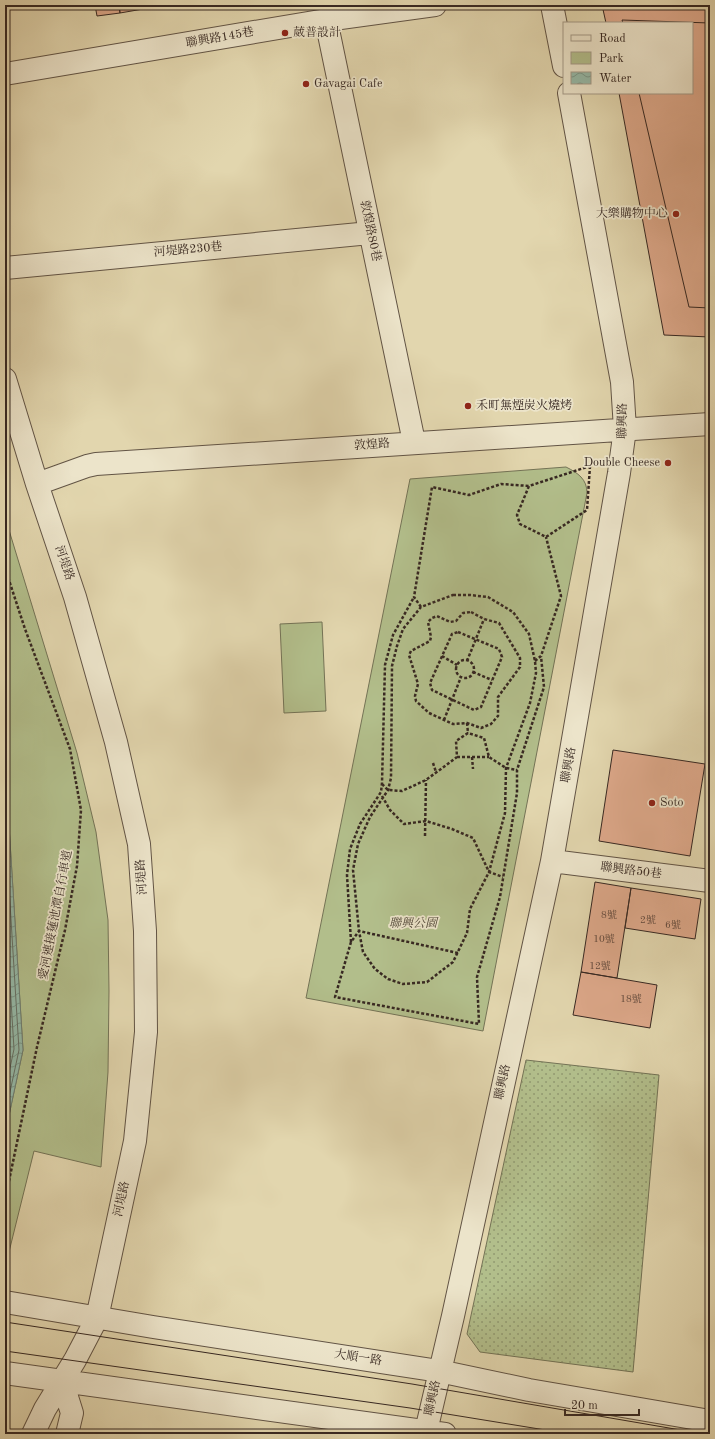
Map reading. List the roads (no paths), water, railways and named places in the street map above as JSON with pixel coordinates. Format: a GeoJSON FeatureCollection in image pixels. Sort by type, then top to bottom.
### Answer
{"type":"FeatureCollection","features":[{"type":"Feature","properties":{"kind":"street","name":"聯興路145巷"},"geometry":{"type":"LineString","coordinates":[[5,74],[326,20],[435,5]]}},
{"type":"Feature","properties":{"kind":"street"},"geometry":{"type":"LineString","coordinates":[[552,5],[563,61]]}},
{"type":"Feature","properties":{"kind":"street","name":"敦煌路80巷"},"geometry":{"type":"LineString","coordinates":[[326,20],[414,442]]}},
{"type":"Feature","properties":{"kind":"street","name":"聯興路"},"geometry":{"type":"LineString","coordinates":[[435,1432],[439,1371],[453,1316],[552,861],[619,474],[625,429],[622,382],[569,94]]}},
{"type":"Feature","properties":{"kind":"street","name":"河堤路230巷"},"geometry":{"type":"LineString","coordinates":[[5,268],[370,233]]}},
{"type":"Feature","properties":{"kind":"street","name":"河堤路"},"geometry":{"type":"LineString","coordinates":[[5,379],[37,484],[76,597],[114,734],[138,837],[145,931],[145,1040],[135,1141],[97,1318],[45,1409],[33,1434]]}},
{"type":"Feature","properties":{"kind":"street","name":"敦煌路"},"geometry":{"type":"LineString","coordinates":[[37,484],[96,464],[414,442],[710,424]]}},
{"type":"Feature","properties":{"kind":"street","name":"聯興路50巷"},"geometry":{"type":"LineString","coordinates":[[552,861],[710,881]]}},
{"type":"Feature","properties":{"kind":"street","name":"大順一路"},"geometry":{"type":"LineString","coordinates":[[5,1302],[97,1318],[439,1371],[529,1390],[710,1421]]}},
{"type":"Feature","properties":{"kind":"street"},"geometry":{"type":"LineString","coordinates":[[5,1373],[435,1432]]}},
{"type":"Feature","properties":{"kind":"street"},"geometry":{"type":"LineString","coordinates":[[62,1381],[72,1413],[67,1434]]}},
{"type":"Feature","properties":{"kind":"water"},"geometry":{"type":"Polygon","coordinates":[[[5,799],[8,810],[23,1050],[5,1134],[5,799]]]}},
{"type":"Feature","properties":{"kind":"tram line"},"geometry":{"type":"LineString","coordinates":[[5,1322],[412,1384],[704,1434]]}},
{"type":"Feature","properties":{"kind":"tram line"},"geometry":{"type":"LineString","coordinates":[[5,1351],[410,1408],[570,1434]]}},
{"type":"Feature","properties":{"kind":"place","name":"葳普設計"},"geometry":{"type":"Point","coordinates":[285,33]}},
{"type":"Feature","properties":{"kind":"place","name":"Gavagai Cafe"},"geometry":{"type":"Point","coordinates":[306,84]}},
{"type":"Feature","properties":{"kind":"place","name":"大樂購物中心"},"geometry":{"type":"Point","coordinates":[676,214]}},
{"type":"Feature","properties":{"kind":"place","name":"禾町無煙炭火燒烤"},"geometry":{"type":"Point","coordinates":[468,406]}},
{"type":"Feature","properties":{"kind":"place","name":"Double Cheese"},"geometry":{"type":"Point","coordinates":[668,463]}},
{"type":"Feature","properties":{"kind":"place","name":"Soto"},"geometry":{"type":"Point","coordinates":[652,803]}},
{"type":"Feature","properties":{"kind":"park label","name":"聯興公園"},"geometry":{"type":"Point","coordinates":[413,924]}}]}
